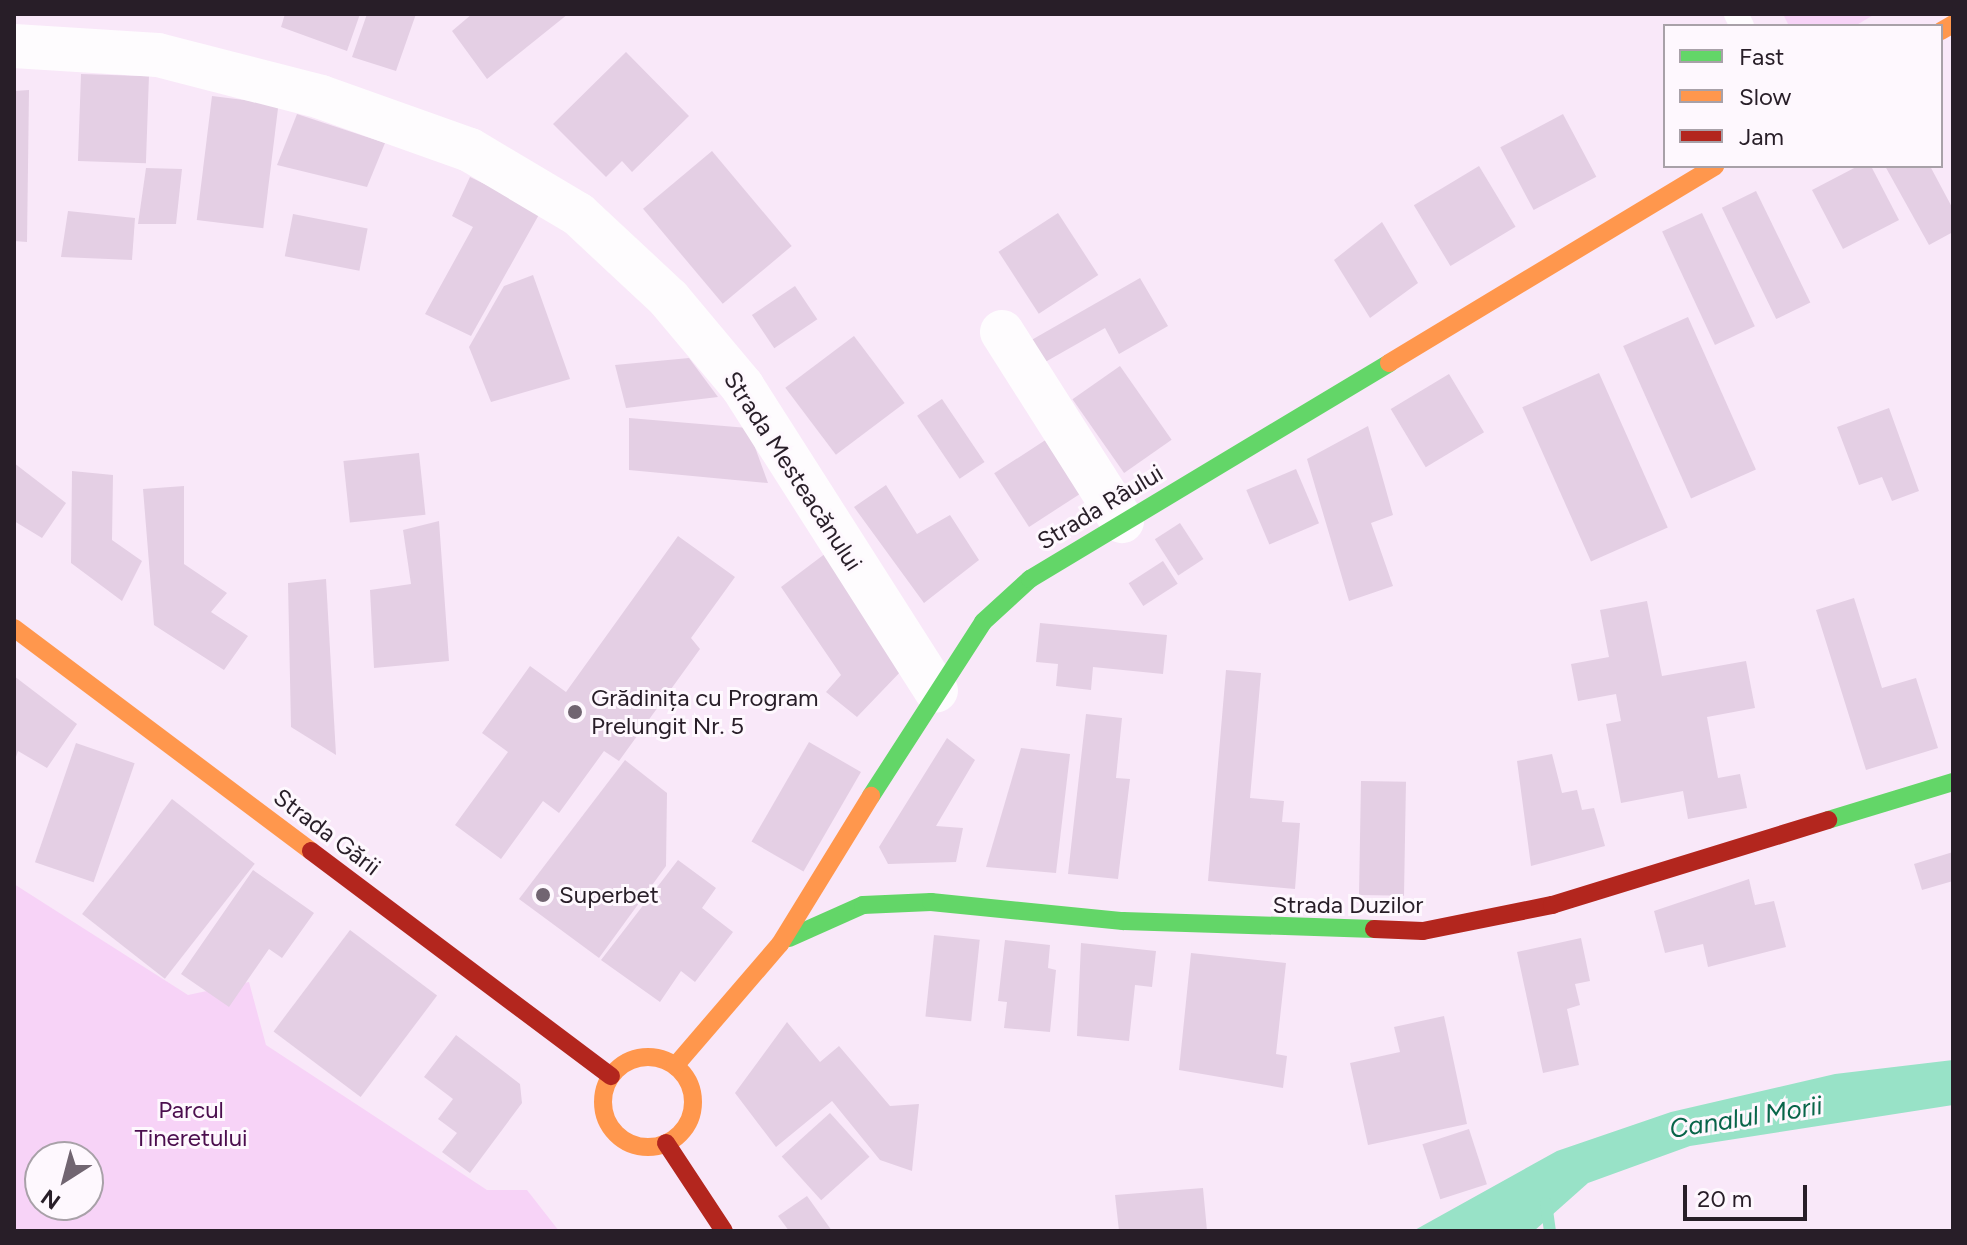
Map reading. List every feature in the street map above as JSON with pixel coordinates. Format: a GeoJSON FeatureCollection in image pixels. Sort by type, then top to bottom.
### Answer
{"type":"FeatureCollection","features":[{"type":"Feature","properties":{"kind":"main road","name":"Strada Râului"},"geometry":{"type":"LineString","coordinates":[[675,1066],[780,944],[936,691],[983,622],[1030,579],[1712,168]]}},
{"type":"Feature","properties":{"kind":"main road","name":"Strada Gării"},"geometry":{"type":"LineString","coordinates":[[14,628],[611,1076]]}},
{"type":"Feature","properties":{"kind":"main road","name":"Strada Duzilor"},"geometry":{"type":"LineString","coordinates":[[780,944],[833,913],[931,902],[1123,921],[1423,931],[1552,905],[1953,782]]}},
{"type":"Feature","properties":{"kind":"main road"},"geometry":{"type":"LineString","coordinates":[[640,1058],[675,1066],[692,1092],[692,1109],[666,1143],[639,1146],[616,1134],[603,1106],[611,1076],[640,1058]]}},
{"type":"Feature","properties":{"kind":"main road"},"geometry":{"type":"LineString","coordinates":[[666,1143],[724,1231]]}},
{"type":"Feature","properties":{"kind":"street","name":"Strada Mesteacănului"},"geometry":{"type":"LineString","coordinates":[[14,46],[158,55],[321,97],[470,150],[578,214],[669,299],[742,386],[936,691]]}},
{"type":"Feature","properties":{"kind":"street"},"geometry":{"type":"LineString","coordinates":[[1002,332],[1122,521]]}},
{"type":"Feature","properties":{"kind":"green space"},"geometry":{"type":"Polygon","coordinates":[[[1783,14],[1875,14],[1858,24],[1788,24],[1783,14]]]}},
{"type":"Feature","properties":{"kind":"green space","name":"Parcul Tineretului"},"geometry":{"type":"Polygon","coordinates":[[[14,884],[188,995],[249,982],[266,1045],[487,1190],[527,1190],[559,1231],[14,1231],[14,884]]]}},
{"type":"Feature","properties":{"kind":"water","name":"Canalul Morii"},"geometry":{"type":"Polygon","coordinates":[[[1953,1060],[1953,1105],[1690,1146],[1588,1183],[1534,1231],[1413,1231],[1557,1151],[1671,1112],[1835,1074],[1953,1060]]]}},
{"type":"Feature","properties":{"kind":"building"},"geometry":{"type":"Polygon","coordinates":[[[285,14],[360,14],[347,51],[281,27],[285,14]]]}},
{"type":"Feature","properties":{"kind":"building"},"geometry":{"type":"Polygon","coordinates":[[[367,14],[416,14],[396,71],[352,57],[367,14]]]}},
{"type":"Feature","properties":{"kind":"building"},"geometry":{"type":"Polygon","coordinates":[[[472,14],[568,14],[487,79],[452,31],[472,14]]]}},
{"type":"Feature","properties":{"kind":"building"},"geometry":{"type":"Polygon","coordinates":[[[626,52],[689,116],[632,172],[622,161],[606,177],[553,124],[626,52]]]}},
{"type":"Feature","properties":{"kind":"building"},"geometry":{"type":"Polygon","coordinates":[[[81,74],[149,76],[146,163],[78,161],[81,74]]]}},
{"type":"Feature","properties":{"kind":"building"},"geometry":{"type":"Polygon","coordinates":[[[29,90],[27,242],[14,241],[14,91],[29,90]]]}},
{"type":"Feature","properties":{"kind":"building"},"geometry":{"type":"Polygon","coordinates":[[[212,96],[279,104],[263,228],[197,220],[212,96]]]}},
{"type":"Feature","properties":{"kind":"building"},"geometry":{"type":"Polygon","coordinates":[[[297,114],[385,143],[367,187],[277,165],[297,114]]]}},
{"type":"Feature","properties":{"kind":"building"},"geometry":{"type":"Polygon","coordinates":[[[1563,114],[1596,177],[1534,210],[1500,147],[1563,114]]]}},
{"type":"Feature","properties":{"kind":"building"},"geometry":{"type":"Polygon","coordinates":[[[712,151],[792,246],[723,304],[643,209],[712,151]]]}},
{"type":"Feature","properties":{"kind":"building"},"geometry":{"type":"Polygon","coordinates":[[[1479,166],[1516,227],[1450,266],[1414,205],[1479,166]]]}},
{"type":"Feature","properties":{"kind":"building"},"geometry":{"type":"Polygon","coordinates":[[[146,168],[182,169],[176,224],[138,224],[146,168]]]}},
{"type":"Feature","properties":{"kind":"building"},"geometry":{"type":"Polygon","coordinates":[[[1854,168],[1872,168],[1899,220],[1843,249],[1812,190],[1854,168]]]}},
{"type":"Feature","properties":{"kind":"building"},"geometry":{"type":"Polygon","coordinates":[[[1886,168],[1931,168],[1953,209],[1953,232],[1929,245],[1886,168]]]}},
{"type":"Feature","properties":{"kind":"building"},"geometry":{"type":"Polygon","coordinates":[[[470,177],[541,211],[471,336],[425,314],[473,227],[452,216],[470,177]]]}},
{"type":"Feature","properties":{"kind":"building"},"geometry":{"type":"Polygon","coordinates":[[[1756,191],[1810,302],[1776,319],[1722,208],[1756,191]]]}},
{"type":"Feature","properties":{"kind":"building"},"geometry":{"type":"Polygon","coordinates":[[[68,211],[135,218],[132,260],[61,257],[68,211]]]}},
{"type":"Feature","properties":{"kind":"building"},"geometry":{"type":"Polygon","coordinates":[[[1058,213],[1098,275],[1039,314],[998,252],[1058,213]]]}},
{"type":"Feature","properties":{"kind":"building"},"geometry":{"type":"Polygon","coordinates":[[[1702,213],[1755,326],[1715,345],[1662,232],[1702,213]]]}},
{"type":"Feature","properties":{"kind":"building"},"geometry":{"type":"Polygon","coordinates":[[[293,214],[368,229],[359,271],[285,256],[293,214]]]}},
{"type":"Feature","properties":{"kind":"building"},"geometry":{"type":"Polygon","coordinates":[[[1382,222],[1418,283],[1370,318],[1334,260],[1382,222]]]}},
{"type":"Feature","properties":{"kind":"building"},"geometry":{"type":"Polygon","coordinates":[[[533,275],[570,379],[491,402],[469,347],[504,286],[533,275]]]}},
{"type":"Feature","properties":{"kind":"building"},"geometry":{"type":"Polygon","coordinates":[[[1140,278],[1168,326],[1119,354],[1105,328],[1040,365],[1028,342],[1140,278]]]}},
{"type":"Feature","properties":{"kind":"building"},"geometry":{"type":"Polygon","coordinates":[[[795,286],[817,319],[774,348],[752,315],[795,286]]]}},
{"type":"Feature","properties":{"kind":"building"},"geometry":{"type":"Polygon","coordinates":[[[1688,317],[1756,470],[1691,498],[1623,346],[1688,317]]]}},
{"type":"Feature","properties":{"kind":"building"},"geometry":{"type":"Polygon","coordinates":[[[854,336],[905,403],[836,455],[785,388],[854,336]]]}},
{"type":"Feature","properties":{"kind":"building"},"geometry":{"type":"Polygon","coordinates":[[[689,358],[718,397],[626,408],[615,365],[689,358]]]}},
{"type":"Feature","properties":{"kind":"building"},"geometry":{"type":"Polygon","coordinates":[[[1120,366],[1172,440],[1124,473],[1072,399],[1120,366]]]}},
{"type":"Feature","properties":{"kind":"building"},"geometry":{"type":"Polygon","coordinates":[[[1599,373],[1668,527],[1591,562],[1522,407],[1599,373]]]}},
{"type":"Feature","properties":{"kind":"building"},"geometry":{"type":"Polygon","coordinates":[[[1449,374],[1484,432],[1426,467],[1391,409],[1449,374]]]}},
{"type":"Feature","properties":{"kind":"building"},"geometry":{"type":"Polygon","coordinates":[[[942,399],[984,462],[960,479],[917,416],[942,399]]]}},
{"type":"Feature","properties":{"kind":"building"},"geometry":{"type":"Polygon","coordinates":[[[1889,408],[1919,491],[1892,501],[1882,477],[1859,485],[1837,427],[1889,408]]]}},
{"type":"Feature","properties":{"kind":"building"},"geometry":{"type":"Polygon","coordinates":[[[629,418],[748,428],[768,483],[629,470],[629,418]]]}},
{"type":"Feature","properties":{"kind":"building"},"geometry":{"type":"Polygon","coordinates":[[[1368,426],[1393,515],[1371,523],[1393,586],[1349,601],[1307,459],[1368,426]]]}},
{"type":"Feature","properties":{"kind":"building"},"geometry":{"type":"Polygon","coordinates":[[[1047,439],[1082,493],[1029,527],[994,473],[1047,439]]]}},
{"type":"Feature","properties":{"kind":"building"},"geometry":{"type":"Polygon","coordinates":[[[419,453],[425,515],[350,523],[343,461],[419,453]]]}},
{"type":"Feature","properties":{"kind":"building"},"geometry":{"type":"Polygon","coordinates":[[[14,463],[66,503],[42,538],[14,521],[14,463]]]}},
{"type":"Feature","properties":{"kind":"building"},"geometry":{"type":"Polygon","coordinates":[[[1296,469],[1319,523],[1269,544],[1246,490],[1296,469]]]}},
{"type":"Feature","properties":{"kind":"building"},"geometry":{"type":"Polygon","coordinates":[[[72,471],[113,475],[112,540],[142,561],[122,601],[71,563],[72,471]]]}},
{"type":"Feature","properties":{"kind":"building"},"geometry":{"type":"Polygon","coordinates":[[[886,485],[917,534],[950,515],[979,560],[924,603],[854,507],[886,485]]]}},
{"type":"Feature","properties":{"kind":"building"},"geometry":{"type":"Polygon","coordinates":[[[184,486],[184,564],[227,593],[211,612],[248,636],[224,670],[154,625],[143,489],[184,486]]]}},
{"type":"Feature","properties":{"kind":"building"},"geometry":{"type":"Polygon","coordinates":[[[439,521],[449,661],[374,668],[370,590],[411,584],[403,530],[439,521]]]}},
{"type":"Feature","properties":{"kind":"building"},"geometry":{"type":"Polygon","coordinates":[[[1180,523],[1203,559],[1178,575],[1155,539],[1180,523]]]}},
{"type":"Feature","properties":{"kind":"building","name":"Grădinița cu Program Prelungit Nr. 5"},"geometry":{"type":"Polygon","coordinates":[[[678,536],[735,577],[691,638],[700,649],[619,761],[604,751],[559,813],[543,801],[501,859],[455,825],[508,752],[482,733],[530,666],[566,692],[678,536]]]}},
{"type":"Feature","properties":{"kind":"building"},"geometry":{"type":"Polygon","coordinates":[[[826,553],[905,667],[857,717],[826,692],[841,675],[781,587],[826,553]]]}},
{"type":"Feature","properties":{"kind":"building"},"geometry":{"type":"Polygon","coordinates":[[[1163,561],[1178,584],[1143,606],[1129,583],[1163,561]]]}},
{"type":"Feature","properties":{"kind":"building"},"geometry":{"type":"Polygon","coordinates":[[[326,579],[336,755],[291,727],[288,583],[326,579]]]}},
{"type":"Feature","properties":{"kind":"building"},"geometry":{"type":"Polygon","coordinates":[[[1854,598],[1882,688],[1916,678],[1938,748],[1866,770],[1816,610],[1854,598]]]}},
{"type":"Feature","properties":{"kind":"building"},"geometry":{"type":"Polygon","coordinates":[[[1647,601],[1662,676],[1746,661],[1755,708],[1707,717],[1718,778],[1740,774],[1747,808],[1688,819],[1683,791],[1621,803],[1606,724],[1621,721],[1616,694],[1578,701],[1571,664],[1609,657],[1600,610],[1647,601]]]}},
{"type":"Feature","properties":{"kind":"building"},"geometry":{"type":"Polygon","coordinates":[[[1040,623],[1167,635],[1163,674],[1093,667],[1091,690],[1056,686],[1058,664],[1036,662],[1040,623]]]}},
{"type":"Feature","properties":{"kind":"building"},"geometry":{"type":"Polygon","coordinates":[[[1226,670],[1261,673],[1250,798],[1284,801],[1282,822],[1300,823],[1295,889],[1208,881],[1226,670]]]}},
{"type":"Feature","properties":{"kind":"building"},"geometry":{"type":"Polygon","coordinates":[[[14,676],[77,724],[47,768],[18,751],[14,763],[14,676]]]}},
{"type":"Feature","properties":{"kind":"building"},"geometry":{"type":"Polygon","coordinates":[[[1086,714],[1122,718],[1116,778],[1130,779],[1118,879],[1068,874],[1086,714]]]}},
{"type":"Feature","properties":{"kind":"building"},"geometry":{"type":"Polygon","coordinates":[[[947,738],[975,760],[936,826],[963,828],[956,862],[888,864],[879,847],[947,738]]]}},
{"type":"Feature","properties":{"kind":"building"},"geometry":{"type":"Polygon","coordinates":[[[809,742],[861,772],[803,872],[752,842],[809,742]]]}},
{"type":"Feature","properties":{"kind":"building"},"geometry":{"type":"Polygon","coordinates":[[[76,743],[135,763],[94,882],[35,862],[76,743]]]}},
{"type":"Feature","properties":{"kind":"building"},"geometry":{"type":"Polygon","coordinates":[[[1021,748],[1070,754],[1056,873],[986,867],[1021,748]]]}},
{"type":"Feature","properties":{"kind":"building"},"geometry":{"type":"Polygon","coordinates":[[[1552,754],[1562,793],[1577,790],[1582,810],[1594,808],[1605,846],[1531,866],[1517,761],[1552,754]]]}},
{"type":"Feature","properties":{"kind":"building"},"geometry":{"type":"Polygon","coordinates":[[[625,760],[667,793],[666,866],[599,958],[519,899],[625,760]]]}},
{"type":"Feature","properties":{"kind":"building"},"geometry":{"type":"Polygon","coordinates":[[[1361,781],[1406,782],[1404,896],[1359,895],[1361,781]]]}},
{"type":"Feature","properties":{"kind":"building"},"geometry":{"type":"Polygon","coordinates":[[[172,799],[255,864],[165,979],[82,914],[172,799]]]}},
{"type":"Feature","properties":{"kind":"building"},"geometry":{"type":"Polygon","coordinates":[[[1953,852],[1953,881],[1922,890],[1914,864],[1953,852]]]}},
{"type":"Feature","properties":{"kind":"building"},"geometry":{"type":"Polygon","coordinates":[[[678,860],[716,888],[702,908],[733,932],[695,982],[681,971],[660,1002],[601,960],[678,860]]]}},
{"type":"Feature","properties":{"kind":"building"},"geometry":{"type":"Polygon","coordinates":[[[253,870],[314,913],[282,958],[269,949],[229,1007],[181,974],[253,870]]]}},
{"type":"Feature","properties":{"kind":"building"},"geometry":{"type":"Polygon","coordinates":[[[1749,879],[1755,905],[1774,901],[1786,947],[1708,967],[1703,944],[1665,953],[1654,911],[1749,879]]]}},
{"type":"Feature","properties":{"kind":"building"},"geometry":{"type":"Polygon","coordinates":[[[350,930],[437,996],[361,1097],[274,1031],[350,930]]]}},
{"type":"Feature","properties":{"kind":"building"},"geometry":{"type":"Polygon","coordinates":[[[934,935],[980,940],[971,1021],[925,1017],[934,935]]]}},
{"type":"Feature","properties":{"kind":"building"},"geometry":{"type":"Polygon","coordinates":[[[1581,938],[1590,981],[1575,984],[1580,1005],[1567,1009],[1579,1065],[1543,1073],[1517,952],[1581,938]]]}},
{"type":"Feature","properties":{"kind":"building"},"geometry":{"type":"Polygon","coordinates":[[[1005,940],[1050,945],[1048,968],[1056,970],[1050,1032],[1004,1028],[1007,1002],[998,1001],[1005,940]]]}},
{"type":"Feature","properties":{"kind":"building"},"geometry":{"type":"Polygon","coordinates":[[[1081,943],[1156,951],[1152,987],[1135,985],[1129,1041],[1077,1036],[1081,943]]]}},
{"type":"Feature","properties":{"kind":"building"},"geometry":{"type":"Polygon","coordinates":[[[1191,953],[1286,963],[1276,1054],[1287,1056],[1283,1088],[1179,1070],[1191,953]]]}},
{"type":"Feature","properties":{"kind":"building"},"geometry":{"type":"Polygon","coordinates":[[[1444,1016],[1467,1124],[1368,1145],[1350,1063],[1400,1052],[1394,1027],[1444,1016]]]}},
{"type":"Feature","properties":{"kind":"building"},"geometry":{"type":"Polygon","coordinates":[[[787,1022],[820,1062],[839,1046],[890,1106],[919,1104],[912,1171],[880,1160],[832,1101],[776,1147],[735,1093],[787,1022]]]}},
{"type":"Feature","properties":{"kind":"building"},"geometry":{"type":"Polygon","coordinates":[[[456,1035],[520,1084],[522,1103],[470,1173],[442,1152],[457,1133],[438,1119],[453,1099],[424,1077],[456,1035]]]}},
{"type":"Feature","properties":{"kind":"building"},"geometry":{"type":"Polygon","coordinates":[[[830,1113],[869,1157],[821,1200],[782,1156],[830,1113]]]}},
{"type":"Feature","properties":{"kind":"building"},"geometry":{"type":"Polygon","coordinates":[[[1469,1129],[1487,1184],[1440,1199],[1422,1144],[1469,1129]]]}},
{"type":"Feature","properties":{"kind":"building"},"geometry":{"type":"Polygon","coordinates":[[[1203,1188],[1207,1231],[1119,1231],[1115,1195],[1203,1188]]]}},
{"type":"Feature","properties":{"kind":"building"},"geometry":{"type":"Polygon","coordinates":[[[807,1196],[832,1231],[789,1231],[778,1216],[807,1196]]]}},
{"type":"Feature","properties":{"kind":"waterway"},"geometry":{"type":"LineString","coordinates":[[1546,1203],[1550,1231]]}},
{"type":"Feature","properties":{"kind":"traffic: fast"},"geometry":{"type":"LineString","coordinates":[[871,796],[983,622],[1030,579],[1389,363]]}},
{"type":"Feature","properties":{"kind":"traffic: fast"},"geometry":{"type":"LineString","coordinates":[[1828,820],[1953,782]]}},
{"type":"Feature","properties":{"kind":"traffic: fast"},"geometry":{"type":"LineString","coordinates":[[789,938],[863,905],[931,902],[1123,921],[1374,929]]}},
{"type":"Feature","properties":{"kind":"traffic: slow"},"geometry":{"type":"LineString","coordinates":[[1943,30],[1953,24]]}},
{"type":"Feature","properties":{"kind":"traffic: slow"},"geometry":{"type":"LineString","coordinates":[[1389,363],[1712,168]]}},
{"type":"Feature","properties":{"kind":"traffic: slow"},"geometry":{"type":"LineString","coordinates":[[14,628],[311,851]]}},
{"type":"Feature","properties":{"kind":"traffic: slow"},"geometry":{"type":"LineString","coordinates":[[675,1066],[780,944],[871,796]]}},
{"type":"Feature","properties":{"kind":"traffic: slow"},"geometry":{"type":"LineString","coordinates":[[648,1057],[673,1065],[685,1077],[693,1102],[685,1127],[673,1139],[648,1147],[623,1139],[611,1127],[603,1102],[611,1077],[623,1065],[648,1057]]}},
{"type":"Feature","properties":{"kind":"traffic: jam"},"geometry":{"type":"LineString","coordinates":[[1374,929],[1423,931],[1552,905],[1828,820]]}},
{"type":"Feature","properties":{"kind":"traffic: jam"},"geometry":{"type":"LineString","coordinates":[[311,851],[611,1076]]}},
{"type":"Feature","properties":{"kind":"traffic: jam"},"geometry":{"type":"LineString","coordinates":[[666,1143],[724,1231]]}},
{"type":"Feature","properties":{"kind":"place","name":"Grădinița cu Program Prelungit Nr. 5"},"geometry":{"type":"Point","coordinates":[575,712]}},
{"type":"Feature","properties":{"kind":"place","name":"Superbet"},"geometry":{"type":"Point","coordinates":[543,895]}}]}
